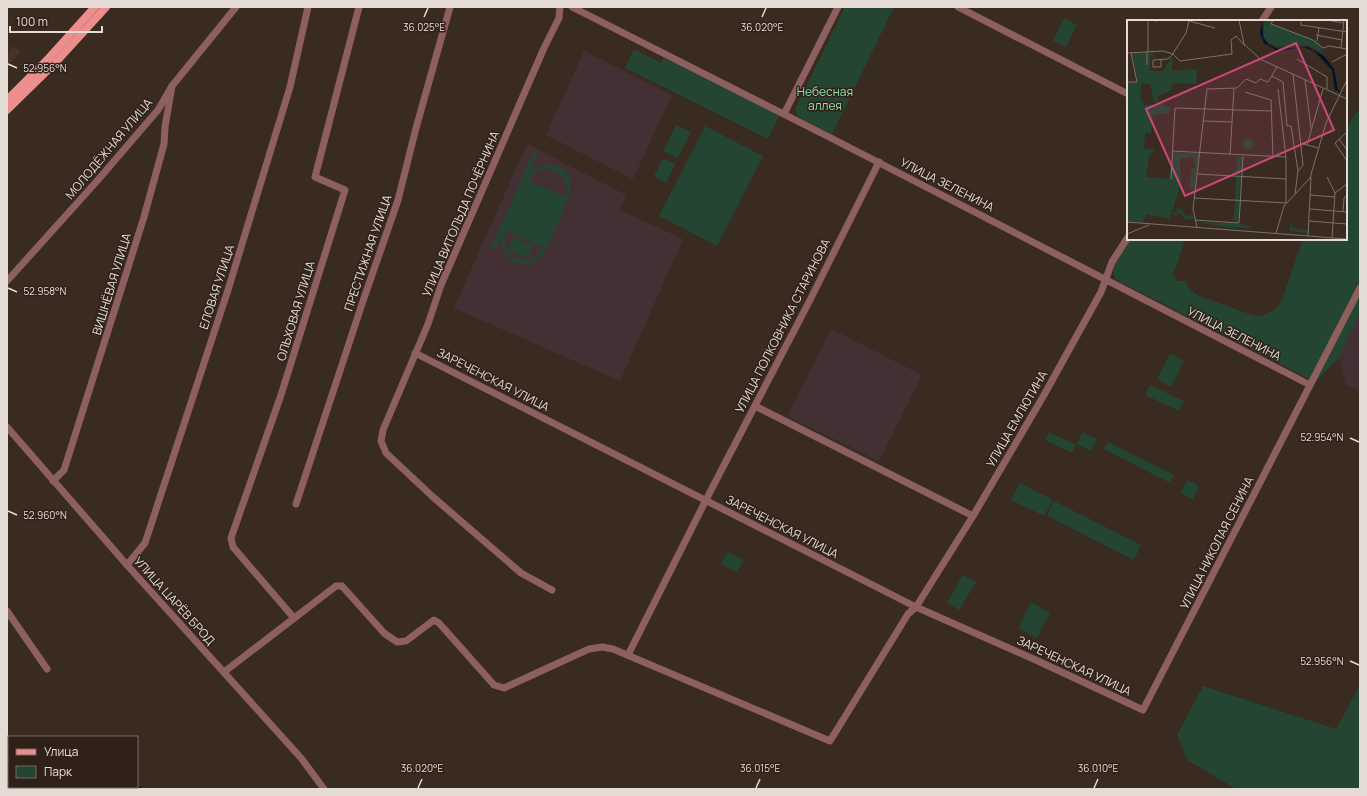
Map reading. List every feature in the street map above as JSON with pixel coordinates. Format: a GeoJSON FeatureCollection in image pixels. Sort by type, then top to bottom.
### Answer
{"type":"FeatureCollection","features":[{"type":"Feature","properties":{"kind":"main road"},"geometry":{"type":"LineString","coordinates":[[7,100],[45,63],[95,7]]}},
{"type":"Feature","properties":{"kind":"main road"},"geometry":{"type":"LineString","coordinates":[[7,110],[45,73],[106,7]]}},
{"type":"Feature","properties":{"kind":"street","name":"МОЛОДЁЖНАЯ УЛИЦА"},"geometry":{"type":"LineString","coordinates":[[7,281],[97,182],[153,116],[172,86],[236,7]]}},
{"type":"Feature","properties":{"kind":"street"},"geometry":{"type":"LineString","coordinates":[[300,7],[307,10]]}},
{"type":"Feature","properties":{"kind":"street","name":"ОЛЬХОВАЯ УЛИЦА"},"geometry":{"type":"LineString","coordinates":[[294,618],[233,547],[231,538],[281,395],[345,190],[315,177],[359,7]]}},
{"type":"Feature","properties":{"kind":"street","name":"ПРЕСТИЖНАЯ УЛИЦА"},"geometry":{"type":"LineString","coordinates":[[296,504],[398,200],[416,128],[450,7]]}},
{"type":"Feature","properties":{"kind":"street","name":"УЛИЦА ВИТОЛЬДА ПОЧЁРНИНА"},"geometry":{"type":"LineString","coordinates":[[552,590],[520,573],[433,497],[390,457],[382,447],[381,441],[383,430],[428,324],[441,285],[544,48],[559,18],[560,7]]}},
{"type":"Feature","properties":{"kind":"street","name":"УЛИЦА ЗЕЛЕНИНА"},"geometry":{"type":"LineString","coordinates":[[572,7],[879,162],[1310,385]]}},
{"type":"Feature","properties":{"kind":"street"},"geometry":{"type":"LineString","coordinates":[[784,114],[838,7]]}},
{"type":"Feature","properties":{"kind":"street"},"geometry":{"type":"LineString","coordinates":[[958,7],[1127,93]]}},
{"type":"Feature","properties":{"kind":"street"},"geometry":{"type":"LineString","coordinates":[[1263,20],[1271,7]]}},
{"type":"Feature","properties":{"kind":"street","name":"ЕЛОВАЯ УЛИЦА"},"geometry":{"type":"LineString","coordinates":[[127,565],[145,543],[225,298],[290,87],[307,10]]}},
{"type":"Feature","properties":{"kind":"street","name":"ВИШНЁВАЯ УЛИЦА"},"geometry":{"type":"LineString","coordinates":[[53,481],[64,470],[144,217],[164,144],[165,127],[172,86]]}},
{"type":"Feature","properties":{"kind":"street","name":"УЛИЦА ПОЛКОВНИКА СТАРИНОВА"},"geometry":{"type":"LineString","coordinates":[[628,655],[879,162]]}},
{"type":"Feature","properties":{"kind":"street","name":"УЛИЦА ЕМЛЮТИНА"},"geometry":{"type":"LineString","coordinates":[[628,655],[830,741],[908,614],[916,607],[974,516],[1067,354],[1101,292],[1112,262],[1127,239]]}},
{"type":"Feature","properties":{"kind":"street","name":"УЛИЦА НИКОЛАЯ СЕНИНА"},"geometry":{"type":"LineString","coordinates":[[1143,710],[1360,288]]}},
{"type":"Feature","properties":{"kind":"street","name":"ЗАРЕЧЕНСКАЯ УЛИЦА"},"geometry":{"type":"LineString","coordinates":[[415,353],[916,607],[1143,710]]}},
{"type":"Feature","properties":{"kind":"street"},"geometry":{"type":"LineString","coordinates":[[754,406],[974,516]]}},
{"type":"Feature","properties":{"kind":"street","name":"УЛИЦА ЦАРЁВ БРОД"},"geometry":{"type":"LineString","coordinates":[[7,427],[127,565],[301,758],[324,789]]}},
{"type":"Feature","properties":{"kind":"street"},"geometry":{"type":"LineString","coordinates":[[224,672],[336,586],[342,586],[384,633],[397,642],[406,641],[434,620],[439,623],[494,685],[504,688],[589,648],[602,647],[614,649],[628,655]]}},
{"type":"Feature","properties":{"kind":"street"},"geometry":{"type":"LineString","coordinates":[[7,611],[47,668]]}},
{"type":"Feature","properties":{"kind":"shaded area"},"geometry":{"type":"Polygon","coordinates":[[[14,46],[21,52],[7,66],[7,53],[14,46]]]}},
{"type":"Feature","properties":{"kind":"shaded area"},"geometry":{"type":"Polygon","coordinates":[[[584,51],[672,95],[633,179],[546,135],[584,51]]]}},
{"type":"Feature","properties":{"kind":"shaded area"},"geometry":{"type":"Polygon","coordinates":[[[527,144],[626,195],[620,210],[683,239],[620,381],[454,308],[527,144]]]}},
{"type":"Feature","properties":{"kind":"shaded area"},"geometry":{"type":"Polygon","coordinates":[[[1360,313],[1360,391],[1346,385],[1339,358],[1360,313]]]}},
{"type":"Feature","properties":{"kind":"shaded area"},"geometry":{"type":"Polygon","coordinates":[[[831,329],[922,375],[879,461],[787,416],[831,329]]]}},
{"type":"Feature","properties":{"kind":"green space","name":"Небесная аллея"},"geometry":{"type":"Polygon","coordinates":[[[845,7],[894,7],[832,134],[800,118],[795,109],[845,7]]]}},
{"type":"Feature","properties":{"kind":"green space"},"geometry":{"type":"Polygon","coordinates":[[[1064,18],[1077,25],[1066,47],[1053,41],[1064,18]]]}},
{"type":"Feature","properties":{"kind":"green space"},"geometry":{"type":"Polygon","coordinates":[[[634,49],[661,63],[664,57],[780,115],[768,139],[625,68],[634,49]]]}},
{"type":"Feature","properties":{"kind":"green space"},"geometry":{"type":"Polygon","coordinates":[[[1360,108],[1360,313],[1339,358],[1315,382],[1115,279],[1113,274],[1115,264],[1130,240],[1184,240],[1173,275],[1177,281],[1185,281],[1190,289],[1197,295],[1252,315],[1262,316],[1274,310],[1281,302],[1303,240],[1347,240],[1347,127],[1360,108]]]}},
{"type":"Feature","properties":{"kind":"green space"},"geometry":{"type":"Polygon","coordinates":[[[676,125],[691,132],[678,158],[663,151],[676,125]]]}},
{"type":"Feature","properties":{"kind":"green space"},"geometry":{"type":"Polygon","coordinates":[[[705,126],[763,156],[717,246],[659,216],[705,126]]]}},
{"type":"Feature","properties":{"kind":"green space"},"geometry":{"type":"Polygon","coordinates":[[[533,153],[537,155],[529,173],[545,165],[553,165],[566,172],[570,178],[571,187],[569,196],[552,238],[544,253],[534,262],[523,264],[515,262],[509,258],[502,246],[501,236],[495,250],[491,248],[533,153]],[[542,169],[534,173],[529,181],[565,197],[566,186],[562,176],[554,170],[542,169]],[[507,231],[505,240],[506,248],[510,254],[516,258],[523,260],[531,259],[537,255],[542,247],[507,231]]]}},
{"type":"Feature","properties":{"kind":"green space"},"geometry":{"type":"Polygon","coordinates":[[[663,158],[675,164],[666,183],[654,176],[663,158]]]}},
{"type":"Feature","properties":{"kind":"green space"},"geometry":{"type":"Polygon","coordinates":[[[514,237],[533,246],[528,258],[508,250],[514,237]]]}},
{"type":"Feature","properties":{"kind":"green space"},"geometry":{"type":"Polygon","coordinates":[[[1170,353],[1184,361],[1171,387],[1157,379],[1170,353]]]}},
{"type":"Feature","properties":{"kind":"green space"},"geometry":{"type":"Polygon","coordinates":[[[1150,385],[1184,401],[1179,411],[1145,395],[1150,385]]]}},
{"type":"Feature","properties":{"kind":"green space"},"geometry":{"type":"Polygon","coordinates":[[[1049,432],[1076,445],[1072,453],[1045,440],[1049,432]]]}},
{"type":"Feature","properties":{"kind":"green space"},"geometry":{"type":"Polygon","coordinates":[[[1082,432],[1097,439],[1091,451],[1077,444],[1082,432]]]}},
{"type":"Feature","properties":{"kind":"green space"},"geometry":{"type":"Polygon","coordinates":[[[1108,442],[1174,475],[1170,483],[1104,449],[1108,442]]]}},
{"type":"Feature","properties":{"kind":"green space"},"geometry":{"type":"Polygon","coordinates":[[[1187,480],[1199,486],[1193,499],[1180,493],[1187,480]]]}},
{"type":"Feature","properties":{"kind":"green space"},"geometry":{"type":"Polygon","coordinates":[[[1020,483],[1053,500],[1044,516],[1011,500],[1020,483]]]}},
{"type":"Feature","properties":{"kind":"green space"},"geometry":{"type":"Polygon","coordinates":[[[1054,501],[1141,545],[1134,560],[1047,516],[1054,501]]]}},
{"type":"Feature","properties":{"kind":"green space"},"geometry":{"type":"Polygon","coordinates":[[[728,552],[744,560],[737,572],[721,564],[728,552]]]}},
{"type":"Feature","properties":{"kind":"green space"},"geometry":{"type":"Polygon","coordinates":[[[963,575],[976,582],[959,610],[947,603],[963,575]]]}},
{"type":"Feature","properties":{"kind":"green space"},"geometry":{"type":"Polygon","coordinates":[[[1031,602],[1050,613],[1037,638],[1018,628],[1031,602]]]}},
{"type":"Feature","properties":{"kind":"green space"},"geometry":{"type":"Polygon","coordinates":[[[1360,685],[1360,789],[1236,789],[1187,760],[1177,735],[1203,686],[1336,729],[1360,685]]]}},
{"type":"Feature","properties":{"kind":"green space"},"geometry":{"type":"Polygon","coordinates":[[[7,770],[8,788],[64,789],[7,789],[7,770]]]}},
{"type":"Feature","properties":{"kind":"water"},"geometry":{"type":"Polygon","coordinates":[[[138,786],[145,789],[106,788],[138,788],[138,786]]]}}]}
